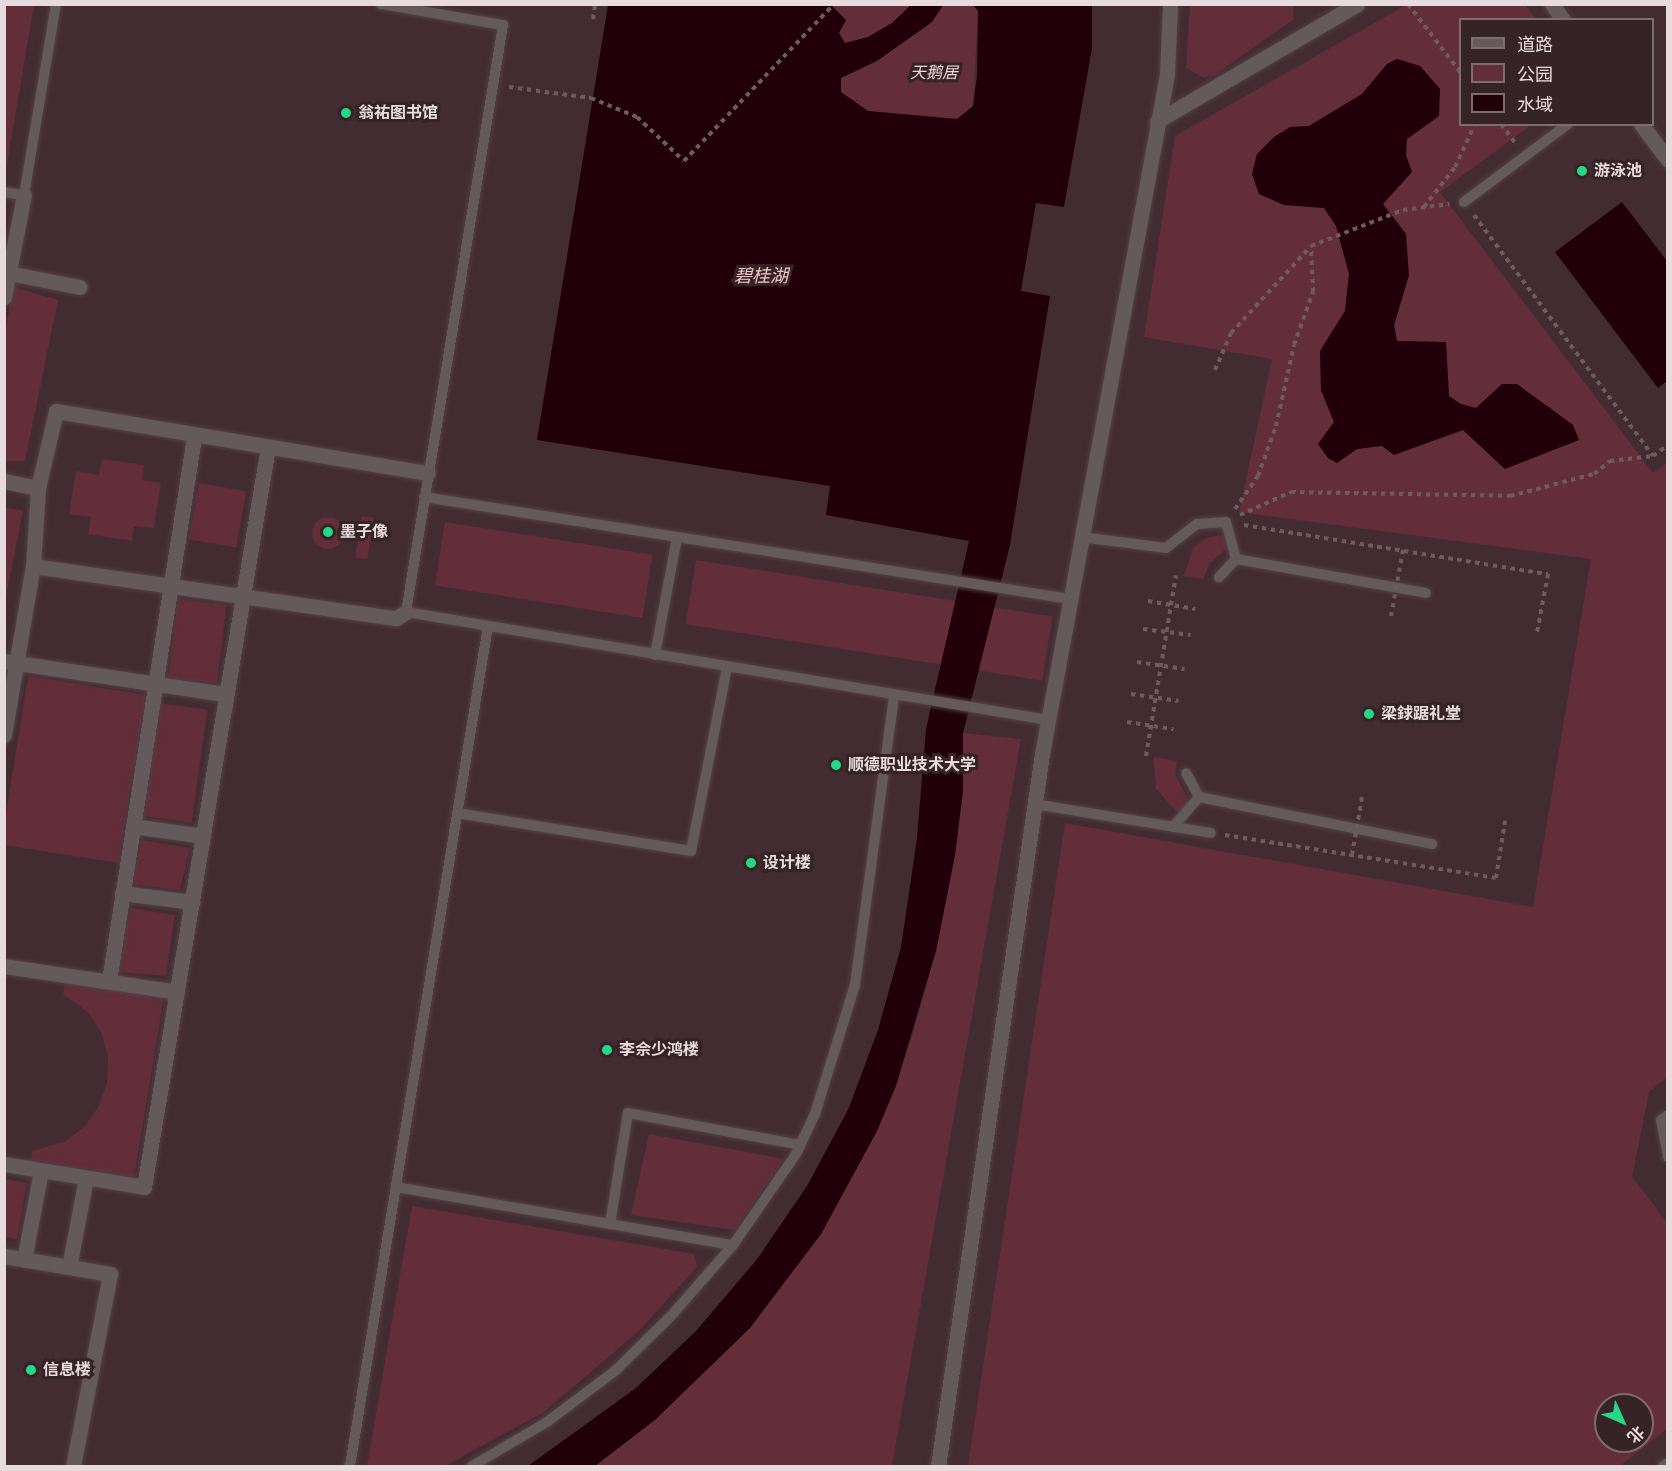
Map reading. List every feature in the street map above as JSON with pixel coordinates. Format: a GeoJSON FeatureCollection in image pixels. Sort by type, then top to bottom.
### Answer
{"type":"FeatureCollection","features":[{"type":"Feature","properties":{"kind":"street"},"geometry":{"type":"LineString","coordinates":[[938,1467],[1034,804],[1167,74],[1170,4]]}},
{"type":"Feature","properties":{"kind":"street"},"geometry":{"type":"LineString","coordinates":[[1157,120],[1357,4]]}},
{"type":"Feature","properties":{"kind":"street"},"geometry":{"type":"LineString","coordinates":[[1552,4],[1562,18]]}},
{"type":"Feature","properties":{"kind":"street"},"geometry":{"type":"LineString","coordinates":[[1642,126],[1668,160]]}},
{"type":"Feature","properties":{"kind":"street"},"geometry":{"type":"LineString","coordinates":[[4,297],[24,195]]}},
{"type":"Feature","properties":{"kind":"street"},"geometry":{"type":"LineString","coordinates":[[9,273],[80,287]]}},
{"type":"Feature","properties":{"kind":"street"},"geometry":{"type":"LineString","coordinates":[[4,735],[11,662],[33,566],[38,488],[56,411],[194,437],[428,473]]}},
{"type":"Feature","properties":{"kind":"street"},"geometry":{"type":"LineString","coordinates":[[109,981],[194,437]]}},
{"type":"Feature","properties":{"kind":"street"},"geometry":{"type":"LineString","coordinates":[[4,1164],[144,1187],[268,447]]}},
{"type":"Feature","properties":{"kind":"street"},"geometry":{"type":"LineString","coordinates":[[4,481],[38,488]]}},
{"type":"Feature","properties":{"kind":"street"},"geometry":{"type":"LineString","coordinates":[[33,566],[396,618],[406,612]]}},
{"type":"Feature","properties":{"kind":"street"},"geometry":{"type":"LineString","coordinates":[[11,662],[226,694]]}},
{"type":"Feature","properties":{"kind":"street"},"geometry":{"type":"LineString","coordinates":[[133,825],[203,836]]}},
{"type":"Feature","properties":{"kind":"street"},"geometry":{"type":"LineString","coordinates":[[122,894],[192,902]]}},
{"type":"Feature","properties":{"kind":"street"},"geometry":{"type":"LineString","coordinates":[[4,966],[177,992]]}},
{"type":"Feature","properties":{"kind":"street"},"geometry":{"type":"LineString","coordinates":[[24,1260],[41,1171]]}},
{"type":"Feature","properties":{"kind":"street"},"geometry":{"type":"LineString","coordinates":[[69,1267],[86,1178]]}},
{"type":"Feature","properties":{"kind":"street"},"geometry":{"type":"LineString","coordinates":[[4,1256],[110,1274],[73,1467]]}},
{"type":"Feature","properties":{"kind":"lane"},"geometry":{"type":"LineString","coordinates":[[4,192],[24,195],[56,4]]}},
{"type":"Feature","properties":{"kind":"lane"},"geometry":{"type":"LineString","coordinates":[[381,4],[503,25],[406,612],[1048,720]]}},
{"type":"Feature","properties":{"kind":"lane"},"geometry":{"type":"LineString","coordinates":[[1464,202],[1565,126]]}},
{"type":"Feature","properties":{"kind":"lane"},"geometry":{"type":"LineString","coordinates":[[424,497],[1070,599]]}},
{"type":"Feature","properties":{"kind":"lane"},"geometry":{"type":"LineString","coordinates":[[1081,537],[1166,548],[1197,524],[1226,522],[1236,558]]}},
{"type":"Feature","properties":{"kind":"lane"},"geometry":{"type":"LineString","coordinates":[[655,655],[677,537]]}},
{"type":"Feature","properties":{"kind":"lane"},"geometry":{"type":"LineString","coordinates":[[1219,577],[1236,558]]}},
{"type":"Feature","properties":{"kind":"lane"},"geometry":{"type":"LineString","coordinates":[[1236,558],[1426,593]]}},
{"type":"Feature","properties":{"kind":"lane"},"geometry":{"type":"LineString","coordinates":[[350,1467],[488,626]]}},
{"type":"Feature","properties":{"kind":"lane"},"geometry":{"type":"LineString","coordinates":[[457,813],[691,851],[727,667]]}},
{"type":"Feature","properties":{"kind":"lane"},"geometry":{"type":"LineString","coordinates":[[471,1467],[548,1422],[615,1371],[671,1316],[733,1245],[800,1145],[840,1041],[855,985],[894,695]]}},
{"type":"Feature","properties":{"kind":"lane"},"geometry":{"type":"LineString","coordinates":[[1186,773],[1199,797]]}},
{"type":"Feature","properties":{"kind":"lane"},"geometry":{"type":"LineString","coordinates":[[1173,827],[1199,797]]}},
{"type":"Feature","properties":{"kind":"lane"},"geometry":{"type":"LineString","coordinates":[[1199,797],[1432,844]]}},
{"type":"Feature","properties":{"kind":"lane"},"geometry":{"type":"LineString","coordinates":[[1034,804],[1210,832]]}},
{"type":"Feature","properties":{"kind":"lane"},"geometry":{"type":"LineString","coordinates":[[610,1224],[628,1113],[800,1145]]}},
{"type":"Feature","properties":{"kind":"lane"},"geometry":{"type":"LineString","coordinates":[[1668,1114],[1661,1120],[1668,1157]]}},
{"type":"Feature","properties":{"kind":"lane"},"geometry":{"type":"LineString","coordinates":[[396,1187],[733,1245]]}},
{"type":"Feature","properties":{"kind":"lane"},"geometry":{"type":"LineString","coordinates":[[1663,1467],[1668,1463]]}},
{"type":"Feature","properties":{"kind":"path"},"geometry":{"type":"LineString","coordinates":[[593,19],[595,4]]}},
{"type":"Feature","properties":{"kind":"path"},"geometry":{"type":"LineString","coordinates":[[493,85],[591,98],[637,117],[684,161],[834,4]]}},
{"type":"Feature","properties":{"kind":"path"},"geometry":{"type":"LineString","coordinates":[[1408,4],[1459,69]]}},
{"type":"Feature","properties":{"kind":"path"},"geometry":{"type":"LineString","coordinates":[[1424,208],[1455,167],[1474,126]]}},
{"type":"Feature","properties":{"kind":"path"},"geometry":{"type":"LineString","coordinates":[[1502,126],[1525,156]]}},
{"type":"Feature","properties":{"kind":"path"},"geometry":{"type":"LineString","coordinates":[[1215,370],[1232,333],[1311,246],[1402,210],[1464,202],[1653,456]]}},
{"type":"Feature","properties":{"kind":"path"},"geometry":{"type":"LineString","coordinates":[[1226,522],[1258,476],[1276,426],[1294,345],[1313,292],[1311,246]]}},
{"type":"Feature","properties":{"kind":"path"},"geometry":{"type":"LineString","coordinates":[[1226,522],[1291,492],[1360,490],[1416,496],[1510,496],[1594,474],[1610,461],[1653,456],[1668,445]]}},
{"type":"Feature","properties":{"kind":"path"},"geometry":{"type":"LineString","coordinates":[[1226,522],[1548,574],[1538,633]]}},
{"type":"Feature","properties":{"kind":"path"},"geometry":{"type":"LineString","coordinates":[[1391,616],[1403,550]]}},
{"type":"Feature","properties":{"kind":"path"},"geometry":{"type":"LineString","coordinates":[[1146,756],[1176,575]]}},
{"type":"Feature","properties":{"kind":"path"},"geometry":{"type":"LineString","coordinates":[[1148,601],[1195,609]]}},
{"type":"Feature","properties":{"kind":"path"},"geometry":{"type":"LineString","coordinates":[[1143,629],[1191,635]]}},
{"type":"Feature","properties":{"kind":"path"},"geometry":{"type":"LineString","coordinates":[[1137,662],[1184,669]]}},
{"type":"Feature","properties":{"kind":"path"},"geometry":{"type":"LineString","coordinates":[[1131,694],[1178,701]]}},
{"type":"Feature","properties":{"kind":"path"},"geometry":{"type":"LineString","coordinates":[[1126,722],[1173,729]]}},
{"type":"Feature","properties":{"kind":"path"},"geometry":{"type":"LineString","coordinates":[[1352,855],[1362,797]]}},
{"type":"Feature","properties":{"kind":"path"},"geometry":{"type":"LineString","coordinates":[[1210,832],[1496,878],[1505,821]]}},
{"type":"Feature","properties":{"kind":"shaded area","name":"顺德职业技术大学"},"geometry":{"type":"Polygon","coordinates":[[[5,5],[1667,5],[1667,1466],[5,1466],[5,5]]]}},
{"type":"Feature","properties":{"kind":"green space"},"geometry":{"type":"Polygon","coordinates":[[[4,5],[34,5],[6,169],[4,169],[4,5]]]}},
{"type":"Feature","properties":{"kind":"green space"},"geometry":{"type":"Polygon","coordinates":[[[831,5],[911,5],[892,23],[868,37],[845,43],[839,33],[846,20],[831,5]]]}},
{"type":"Feature","properties":{"kind":"green space","name":"天鹅居"},"geometry":{"type":"Polygon","coordinates":[[[943,5],[973,5],[978,11],[973,106],[958,119],[868,111],[841,93],[841,78],[932,22],[943,5]]]}},
{"type":"Feature","properties":{"kind":"green space"},"geometry":{"type":"Polygon","coordinates":[[[1190,5],[1293,5],[1294,19],[1215,75],[1204,78],[1186,68],[1190,5]]]}},
{"type":"Feature","properties":{"kind":"green space"},"geometry":{"type":"Polygon","coordinates":[[[1406,5],[1525,5],[1535,18],[1459,18],[1459,126],[1530,126],[1440,192],[1653,473],[1667,463],[1668,1077],[1649,1092],[1632,1177],[1667,1222],[1667,1429],[1654,1439],[1654,1393],[1594,1393],[1594,1453],[1637,1453],[1620,1466],[968,1466],[1065,823],[1533,907],[1591,559],[1239,512],[1272,359],[1144,337],[1175,136],[1406,5]],[[1397,59],[1387,64],[1362,94],[1309,126],[1290,127],[1284,205],[1324,208],[1336,226],[1349,274],[1345,311],[1320,351],[1321,390],[1334,422],[1319,444],[1337,462],[1357,449],[1429,439],[1463,430],[1505,469],[1552,408],[1502,385],[1476,408],[1461,404],[1449,397],[1446,342],[1397,341],[1394,325],[1409,275],[1399,224],[1382,204],[1392,192],[1406,155],[1407,139],[1439,116],[1440,89],[1420,66],[1397,59]]]}},
{"type":"Feature","properties":{"kind":"green space"},"geometry":{"type":"Polygon","coordinates":[[[13,287],[58,300],[25,461],[5,461],[5,333],[13,287]]]}},
{"type":"Feature","properties":{"kind":"green space"},"geometry":{"type":"Polygon","coordinates":[[[102,459],[144,465],[142,480],[161,483],[154,528],[134,526],[132,541],[88,534],[91,517],[69,514],[76,471],[99,475],[102,459]]]}},
{"type":"Feature","properties":{"kind":"green space"},"geometry":{"type":"Polygon","coordinates":[[[199,483],[246,491],[236,547],[189,539],[199,483]]]}},
{"type":"Feature","properties":{"kind":"green space"},"geometry":{"type":"Polygon","coordinates":[[[4,508],[23,510],[5,602],[4,508]]]}},
{"type":"Feature","properties":{"kind":"green space"},"geometry":{"type":"Polygon","coordinates":[[[362,516],[374,518],[367,559],[355,557],[362,516]]]}},
{"type":"Feature","properties":{"kind":"green space"},"geometry":{"type":"Polygon","coordinates":[[[328,517],[339,522],[344,533],[339,544],[328,549],[317,544],[312,533],[317,522],[328,517]]]}},
{"type":"Feature","properties":{"kind":"green space"},"geometry":{"type":"Polygon","coordinates":[[[445,522],[652,555],[642,618],[435,585],[445,522]]]}},
{"type":"Feature","properties":{"kind":"green space"},"geometry":{"type":"Polygon","coordinates":[[[1220,535],[1232,544],[1210,563],[1203,579],[1184,576],[1193,548],[1206,538],[1220,535]]]}},
{"type":"Feature","properties":{"kind":"green space"},"geometry":{"type":"Polygon","coordinates":[[[696,560],[1053,616],[1042,681],[686,624],[696,560]]]}},
{"type":"Feature","properties":{"kind":"green space"},"geometry":{"type":"Polygon","coordinates":[[[178,599],[227,605],[217,683],[168,677],[178,599]]]}},
{"type":"Feature","properties":{"kind":"green space"},"geometry":{"type":"Polygon","coordinates":[[[28,676],[146,695],[118,863],[5,845],[5,821],[28,676]]]}},
{"type":"Feature","properties":{"kind":"green space"},"geometry":{"type":"Polygon","coordinates":[[[159,703],[208,710],[192,823],[143,816],[159,703]]]}},
{"type":"Feature","properties":{"kind":"green space"},"geometry":{"type":"Polygon","coordinates":[[[963,733],[1021,739],[892,1466],[595,1466],[656,1419],[821,1234],[877,1131],[910,1043],[936,951],[955,855],[963,791],[963,733]]]}},
{"type":"Feature","properties":{"kind":"green space"},"geometry":{"type":"Polygon","coordinates":[[[1153,757],[1177,761],[1175,774],[1188,799],[1184,811],[1176,811],[1156,789],[1153,757]]]}},
{"type":"Feature","properties":{"kind":"green space"},"geometry":{"type":"Polygon","coordinates":[[[142,840],[190,848],[180,890],[132,884],[142,840]]]}},
{"type":"Feature","properties":{"kind":"green space"},"geometry":{"type":"Polygon","coordinates":[[[131,908],[175,915],[166,976],[117,972],[131,908]]]}},
{"type":"Feature","properties":{"kind":"green space"},"geometry":{"type":"Polygon","coordinates":[[[65,981],[164,997],[134,1178],[31,1163],[32,1151],[66,1141],[85,1126],[99,1106],[107,1083],[108,1058],[102,1034],[89,1013],[63,994],[65,981]]]}},
{"type":"Feature","properties":{"kind":"green space"},"geometry":{"type":"Polygon","coordinates":[[[649,1134],[784,1159],[735,1230],[631,1215],[649,1134]]]}},
{"type":"Feature","properties":{"kind":"green space"},"geometry":{"type":"Polygon","coordinates":[[[5,1179],[27,1183],[17,1239],[5,1237],[5,1179]]]}},
{"type":"Feature","properties":{"kind":"green space"},"geometry":{"type":"Polygon","coordinates":[[[412,1206],[694,1254],[697,1267],[639,1331],[544,1412],[445,1466],[367,1466],[412,1206]]]}},
{"type":"Feature","properties":{"kind":"water","name":"碧桂湖"},"geometry":{"type":"Polygon","coordinates":[[[608,5],[831,5],[846,20],[839,33],[845,43],[868,37],[892,23],[911,5],[943,5],[932,22],[877,61],[841,78],[841,92],[868,111],[957,119],[973,106],[977,76],[978,11],[973,5],[1092,5],[1092,48],[1064,207],[1036,203],[1021,291],[1050,296],[1010,545],[963,733],[963,791],[955,855],[936,951],[896,1086],[877,1131],[821,1234],[750,1328],[656,1419],[595,1466],[528,1466],[636,1388],[696,1331],[758,1258],[807,1186],[848,1110],[878,1030],[901,947],[917,838],[926,729],[969,541],[826,515],[830,486],[537,440],[608,5]]]}},
{"type":"Feature","properties":{"kind":"water"},"geometry":{"type":"Polygon","coordinates":[[[1397,59],[1420,66],[1440,89],[1439,116],[1407,139],[1406,155],[1412,172],[1383,204],[1406,234],[1409,275],[1394,325],[1397,341],[1446,342],[1449,396],[1461,404],[1476,408],[1502,384],[1517,384],[1573,425],[1579,440],[1505,469],[1463,430],[1394,455],[1382,446],[1357,449],[1337,463],[1328,458],[1318,444],[1334,422],[1321,390],[1320,351],[1345,311],[1349,274],[1336,226],[1324,208],[1284,205],[1259,194],[1252,174],[1257,154],[1274,137],[1290,127],[1309,126],[1362,94],[1387,64],[1397,59]]]}},
{"type":"Feature","properties":{"kind":"water"},"geometry":{"type":"Polygon","coordinates":[[[1622,202],[1667,261],[1667,381],[1658,388],[1555,252],[1622,202]]]}},
{"type":"Feature","properties":{"kind":"place","name":"翁祐图书馆"},"geometry":{"type":"Point","coordinates":[346,113]}},
{"type":"Feature","properties":{"kind":"place","name":"游泳池"},"geometry":{"type":"Point","coordinates":[1582,171]}},
{"type":"Feature","properties":{"kind":"place","name":"墨子像"},"geometry":{"type":"Point","coordinates":[328,532]}},
{"type":"Feature","properties":{"kind":"place","name":"梁銶踞礼堂"},"geometry":{"type":"Point","coordinates":[1369,714]}},
{"type":"Feature","properties":{"kind":"place","name":"顺德职业技术大学"},"geometry":{"type":"Point","coordinates":[836,765]}},
{"type":"Feature","properties":{"kind":"place","name":"设计楼"},"geometry":{"type":"Point","coordinates":[751,863]}},
{"type":"Feature","properties":{"kind":"place","name":"李佘少鸿楼"},"geometry":{"type":"Point","coordinates":[607,1050]}},
{"type":"Feature","properties":{"kind":"place","name":"信息楼"},"geometry":{"type":"Point","coordinates":[31,1370]}}]}
